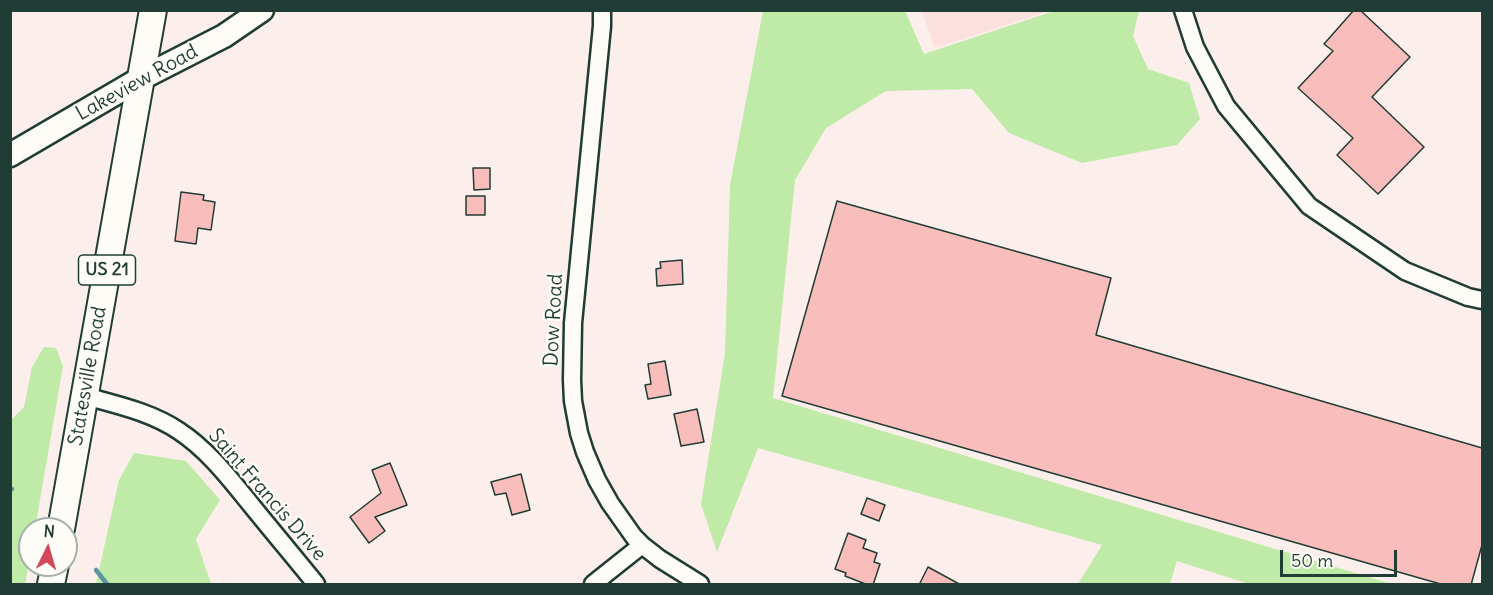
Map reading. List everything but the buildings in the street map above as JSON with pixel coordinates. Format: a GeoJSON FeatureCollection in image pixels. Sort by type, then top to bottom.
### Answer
{"type":"FeatureCollection","features":[{"type":"Feature","properties":{"kind":"main road","name":"Statesville Road"},"geometry":{"type":"LineString","coordinates":[[63,517],[153,10]]}},
{"type":"Feature","properties":{"kind":"main road","name":"Lakeview Road"},"geometry":{"type":"LineString","coordinates":[[10,155],[140,79],[224,36],[262,10]]}},
{"type":"Feature","properties":{"kind":"street","name":"Dow Road"},"geometry":{"type":"LineString","coordinates":[[602,10],[573,323],[573,401],[585,452],[610,503],[642,545],[700,585]]}},
{"type":"Feature","properties":{"kind":"street"},"geometry":{"type":"LineString","coordinates":[[1183,10],[1194,47],[1226,106],[1309,206],[1405,271],[1468,297],[1482,300]]}},
{"type":"Feature","properties":{"kind":"street","name":"Saint Francis Drive"},"geometry":{"type":"LineString","coordinates":[[85,396],[158,419],[178,430],[196,444],[232,481],[316,585]]}},
{"type":"Feature","properties":{"kind":"street"},"geometry":{"type":"LineString","coordinates":[[593,585],[642,545]]}},
{"type":"Feature","properties":{"kind":"shaded area"},"geometry":{"type":"Polygon","coordinates":[[[922,10],[1049,11],[935,48],[922,10]]]}},
{"type":"Feature","properties":{"kind":"green space"},"geometry":{"type":"Polygon","coordinates":[[[763,11],[905,11],[924,54],[1054,11],[1139,11],[1133,36],[1148,69],[1189,83],[1200,119],[1177,145],[1082,163],[1009,133],[972,89],[886,91],[826,128],[795,180],[773,398],[1392,584],[1249,584],[1177,561],[1170,584],[1078,584],[1102,545],[758,448],[717,552],[701,504],[725,353],[730,185],[763,11]]]}},
{"type":"Feature","properties":{"kind":"green space"},"geometry":{"type":"Polygon","coordinates":[[[44,347],[56,348],[63,366],[37,517],[18,517],[18,577],[26,577],[25,584],[11,584],[11,420],[24,407],[32,367],[44,347]]]}},
{"type":"Feature","properties":{"kind":"green space"},"geometry":{"type":"Polygon","coordinates":[[[134,453],[186,461],[220,500],[196,539],[211,584],[96,584],[119,480],[134,453]]]}},
{"type":"Feature","properties":{"kind":"waterway"},"geometry":{"type":"LineString","coordinates":[[96,570],[107,584]]}}]}
